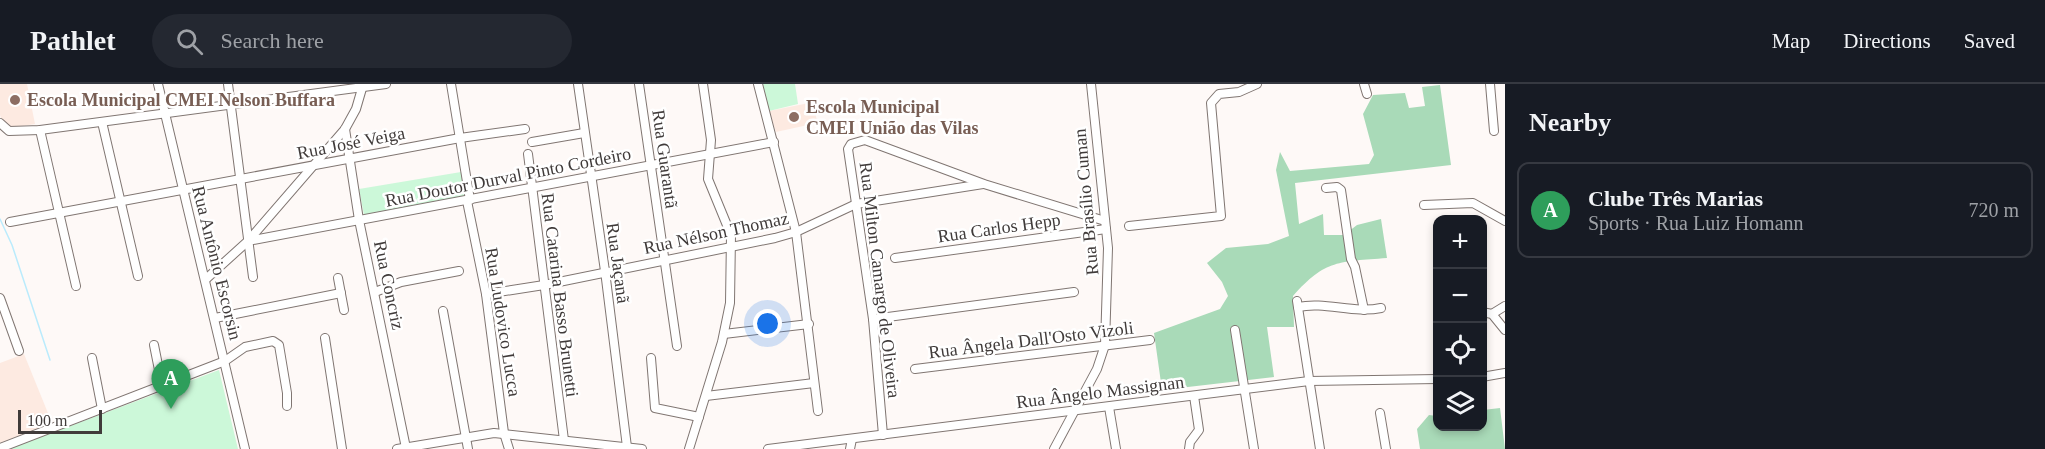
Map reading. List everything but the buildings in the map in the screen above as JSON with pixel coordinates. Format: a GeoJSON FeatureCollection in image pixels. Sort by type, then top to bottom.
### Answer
{"type":"FeatureCollection","features":[{"type":"Feature","properties":{"kind":"street","name":"Rua Antônio Escorsin"},"geometry":{"type":"LineString","coordinates":[[158,84],[245,449]]}},
{"type":"Feature","properties":{"kind":"street"},"geometry":{"type":"LineString","coordinates":[[228,84],[253,277]]}},
{"type":"Feature","properties":{"kind":"street"},"geometry":{"type":"LineString","coordinates":[[0,123],[9,131],[40,130],[386,84]]}},
{"type":"Feature","properties":{"kind":"street","name":"Rua Ludovico Lucca"},"geometry":{"type":"LineString","coordinates":[[451,84],[486,294],[504,433],[509,449]]}},
{"type":"Feature","properties":{"kind":"street","name":"Rua Jaçanã"},"geometry":{"type":"LineString","coordinates":[[578,84],[627,447]]}},
{"type":"Feature","properties":{"kind":"street","name":"Rua Guarantã"},"geometry":{"type":"LineString","coordinates":[[639,84],[677,346]]}},
{"type":"Feature","properties":{"kind":"street"},"geometry":{"type":"LineString","coordinates":[[690,449],[724,334],[730,303],[732,246],[727,220],[708,179],[711,154],[703,84]]}},
{"type":"Feature","properties":{"kind":"street"},"geometry":{"type":"LineString","coordinates":[[758,84],[796,232],[818,411]]}},
{"type":"Feature","properties":{"kind":"street","name":"Rua Brasílio Cuman"},"geometry":{"type":"LineString","coordinates":[[1054,449],[1097,369],[1105,345],[1106,225],[1090,84]]}},
{"type":"Feature","properties":{"kind":"street"},"geometry":{"type":"LineString","coordinates":[[1129,226],[1221,216],[1211,103],[1219,94],[1239,92],[1257,84]]}},
{"type":"Feature","properties":{"kind":"street"},"geometry":{"type":"LineString","coordinates":[[1365,84],[1366,94]]}},
{"type":"Feature","properties":{"kind":"street"},"geometry":{"type":"LineString","coordinates":[[1490,84],[1494,131]]}},
{"type":"Feature","properties":{"kind":"street"},"geometry":{"type":"LineString","coordinates":[[206,279],[248,241],[345,129],[363,86]]}},
{"type":"Feature","properties":{"kind":"street"},"geometry":{"type":"LineString","coordinates":[[102,122],[138,276]]}},
{"type":"Feature","properties":{"kind":"street","name":"Rua Concriz"},"geometry":{"type":"LineString","coordinates":[[345,129],[359,220],[375,292],[401,448]]}},
{"type":"Feature","properties":{"kind":"street","name":"Rua José Veiga"},"geometry":{"type":"LineString","coordinates":[[10,222],[349,158],[525,129]]}},
{"type":"Feature","properties":{"kind":"street"},"geometry":{"type":"LineString","coordinates":[[40,130],[76,286]]}},
{"type":"Feature","properties":{"kind":"street"},"geometry":{"type":"LineString","coordinates":[[532,142],[584,133]]}},
{"type":"Feature","properties":{"kind":"street","name":"Rua Milton Camargo de Oliveira"},"geometry":{"type":"LineString","coordinates":[[883,435],[873,319],[848,149],[857,141],[865,140],[984,184]]}},
{"type":"Feature","properties":{"kind":"street","name":"Rua Doutor Durval Pinto Cordeiro"},"geometry":{"type":"LineString","coordinates":[[248,241],[774,142]]}},
{"type":"Feature","properties":{"kind":"street","name":"Rua Catarina Basso Brunetti"},"geometry":{"type":"LineString","coordinates":[[528,154],[564,440]]}},
{"type":"Feature","properties":{"kind":"street"},"geometry":{"type":"LineString","coordinates":[[984,184],[1106,225]]}},
{"type":"Feature","properties":{"kind":"street","name":"Rua Nélson Thomaz"},"geometry":{"type":"LineString","coordinates":[[486,294],[544,285],[796,232],[856,204],[893,196],[984,184]]}},
{"type":"Feature","properties":{"kind":"street"},"geometry":{"type":"LineString","coordinates":[[1326,188],[1337,187],[1341,190],[1351,259],[1355,265],[1364,310]]}},
{"type":"Feature","properties":{"kind":"street"},"geometry":{"type":"LineString","coordinates":[[1424,205],[1467,201],[1505,221]]}},
{"type":"Feature","properties":{"kind":"street","name":"Rua Carlos Hepp"},"geometry":{"type":"LineString","coordinates":[[895,258],[1106,225]]}},
{"type":"Feature","properties":{"kind":"street"},"geometry":{"type":"LineString","coordinates":[[375,292],[401,282],[459,271]]}},
{"type":"Feature","properties":{"kind":"street"},"geometry":{"type":"LineString","coordinates":[[338,278],[344,310]]}},
{"type":"Feature","properties":{"kind":"street"},"geometry":{"type":"LineString","coordinates":[[873,319],[1074,292]]}},
{"type":"Feature","properties":{"kind":"street"},"geometry":{"type":"LineString","coordinates":[[215,318],[341,293]]}},
{"type":"Feature","properties":{"kind":"street"},"geometry":{"type":"LineString","coordinates":[[0,298],[19,351]]}},
{"type":"Feature","properties":{"kind":"street"},"geometry":{"type":"LineString","coordinates":[[1320,449],[1297,304],[1364,310],[1381,308]]}},
{"type":"Feature","properties":{"kind":"street"},"geometry":{"type":"LineString","coordinates":[[1492,314],[1505,306]]}},
{"type":"Feature","properties":{"kind":"street"},"geometry":{"type":"LineString","coordinates":[[443,311],[468,449]]}},
{"type":"Feature","properties":{"kind":"street"},"geometry":{"type":"LineString","coordinates":[[1487,313],[1492,314],[1505,330]]}},
{"type":"Feature","properties":{"kind":"street"},"geometry":{"type":"LineString","coordinates":[[724,334],[809,324]]}},
{"type":"Feature","properties":{"kind":"street"},"geometry":{"type":"LineString","coordinates":[[1235,330],[1254,449]]}},
{"type":"Feature","properties":{"kind":"street"},"geometry":{"type":"LineString","coordinates":[[325,338],[342,449]]}},
{"type":"Feature","properties":{"kind":"street","name":"Rua Ângela Dall'Osto Vizoli"},"geometry":{"type":"LineString","coordinates":[[915,369],[1150,340]]}},
{"type":"Feature","properties":{"kind":"street"},"geometry":{"type":"LineString","coordinates":[[0,448],[225,361],[245,347],[276,342],[287,393],[287,406]]}},
{"type":"Feature","properties":{"kind":"street"},"geometry":{"type":"LineString","coordinates":[[154,345],[162,386]]}},
{"type":"Feature","properties":{"kind":"street"},"geometry":{"type":"LineString","coordinates":[[92,358],[102,409]]}},
{"type":"Feature","properties":{"kind":"street"},"geometry":{"type":"LineString","coordinates":[[651,358],[656,408],[699,417]]}},
{"type":"Feature","properties":{"kind":"street"},"geometry":{"type":"LineString","coordinates":[[1487,376],[1505,373]]}},
{"type":"Feature","properties":{"kind":"street","name":"Rua Ângelo Massignan"},"geometry":{"type":"LineString","coordinates":[[768,449],[1309,381],[1433,379]]}},
{"type":"Feature","properties":{"kind":"street"},"geometry":{"type":"LineString","coordinates":[[706,396],[814,383]]}},
{"type":"Feature","properties":{"kind":"street"},"geometry":{"type":"LineString","coordinates":[[1189,449],[1189,444],[1199,430],[1194,396]]}},
{"type":"Feature","properties":{"kind":"street"},"geometry":{"type":"LineString","coordinates":[[1109,406],[1116,449]]}},
{"type":"Feature","properties":{"kind":"street"},"geometry":{"type":"LineString","coordinates":[[1380,413],[1386,449]]}},
{"type":"Feature","properties":{"kind":"street"},"geometry":{"type":"LineString","coordinates":[[401,448],[504,433],[642,449]]}},
{"type":"Feature","properties":{"kind":"street"},"geometry":{"type":"LineString","coordinates":[[850,449],[852,439]]}},
{"type":"Feature","properties":{"kind":"shaded area","name":"Escola Municipal CMEI Nelson Buffara"},"geometry":{"type":"Polygon","coordinates":[[[0,84],[27,84],[35,124],[9,128],[3,124],[0,115],[0,84]]]}},
{"type":"Feature","properties":{"kind":"shaded area","name":"Escola Municipal CMEI União das Vilas"},"geometry":{"type":"Polygon","coordinates":[[[814,102],[817,123],[776,132],[769,111],[814,102]]]}},
{"type":"Feature","properties":{"kind":"shaded area"},"geometry":{"type":"Polygon","coordinates":[[[24,354],[52,423],[0,443],[0,363],[24,354]]]}},
{"type":"Feature","properties":{"kind":"green space"},"geometry":{"type":"Polygon","coordinates":[[[763,84],[795,84],[798,104],[769,111],[763,84]]]}},
{"type":"Feature","properties":{"kind":"green space"},"geometry":{"type":"Polygon","coordinates":[[[1440,85],[1451,165],[1295,183],[1299,224],[1323,214],[1324,235],[1344,235],[1357,225],[1381,219],[1387,258],[1357,260],[1334,265],[1315,275],[1293,296],[1294,327],[1267,327],[1274,377],[1162,390],[1154,333],[1220,309],[1228,296],[1222,282],[1207,263],[1226,248],[1268,244],[1289,236],[1276,170],[1280,152],[1290,171],[1369,164],[1374,155],[1363,114],[1373,95],[1405,93],[1409,108],[1425,106],[1422,87],[1440,85]]]}},
{"type":"Feature","properties":{"kind":"green space"},"geometry":{"type":"Polygon","coordinates":[[[461,172],[465,198],[364,215],[359,189],[461,172]]]}},
{"type":"Feature","properties":{"kind":"green space"},"geometry":{"type":"Polygon","coordinates":[[[219,370],[238,449],[9,449],[219,370]]]}},
{"type":"Feature","properties":{"kind":"green space"},"geometry":{"type":"Polygon","coordinates":[[[1500,408],[1505,449],[1420,449],[1417,429],[1429,415],[1433,416],[1433,431],[1487,431],[1487,410],[1500,408]]]}},
{"type":"Feature","properties":{"kind":"waterway"},"geometry":{"type":"LineString","coordinates":[[0,219],[12,245],[50,360]]}},
{"type":"Feature","properties":{"kind":"place","name":"Escola Municipal CMEI Nelson Buffara"},"geometry":{"type":"Point","coordinates":[15,100]}},
{"type":"Feature","properties":{"kind":"place","name":"Escola Municipal CMEI União das Vilas"},"geometry":{"type":"Point","coordinates":[794,117]}},
{"type":"Feature","properties":{"kind":"place","name":"Clube Três Marias"},"geometry":{"type":"Point","coordinates":[171,409]}}]}
